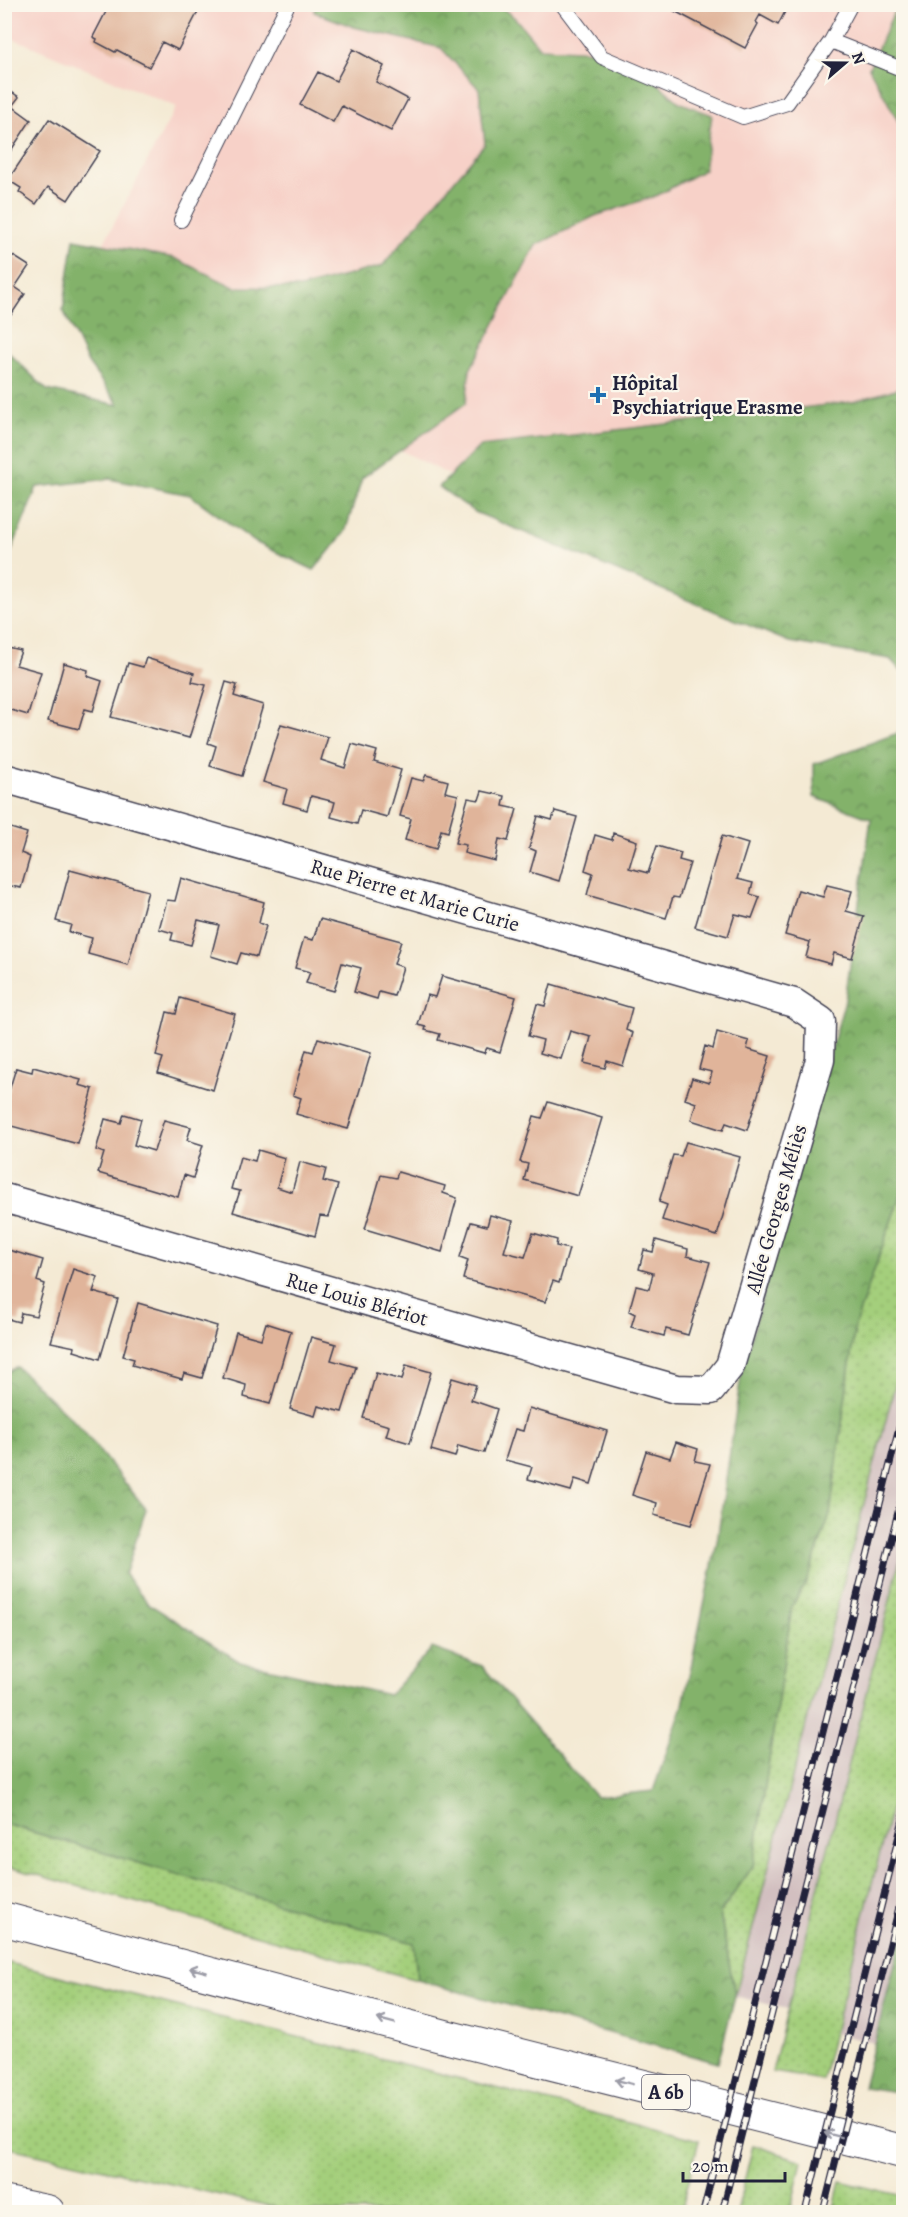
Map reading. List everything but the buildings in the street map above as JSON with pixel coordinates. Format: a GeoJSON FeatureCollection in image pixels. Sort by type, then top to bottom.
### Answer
{"type":"FeatureCollection","features":[{"type":"Feature","properties":{"kind":"highway","name":"A 6b"},"geometry":{"type":"LineString","coordinates":[[4,1919],[454,2039],[903,2152]]}},
{"type":"Feature","properties":{"kind":"highway"},"geometry":{"type":"LineString","coordinates":[[4,2203],[48,2212]]}},
{"type":"Feature","properties":{"kind":"street","name":"Rue Pierre et Marie Curie"},"geometry":{"type":"LineString","coordinates":[[4,778],[794,1003],[821,1021]]}},
{"type":"Feature","properties":{"kind":"street","name":"Allée Georges Méliès"},"geometry":{"type":"LineString","coordinates":[[711,1390],[730,1366],[737,1344],[820,1060],[821,1021]]}},
{"type":"Feature","properties":{"kind":"street","name":"Rue Louis Blériot"},"geometry":{"type":"LineString","coordinates":[[4,1198],[676,1389],[711,1390]]}},
{"type":"Feature","properties":{"kind":"lane"},"geometry":{"type":"LineString","coordinates":[[181,220],[288,4]]}},
{"type":"Feature","properties":{"kind":"lane"},"geometry":{"type":"LineString","coordinates":[[562,4],[602,57],[742,117],[787,103],[831,41],[851,4]]}},
{"type":"Feature","properties":{"kind":"lane"},"geometry":{"type":"LineString","coordinates":[[831,41],[903,70]]}},
{"type":"Feature","properties":{"kind":"shaded area","name":"Hôpital Psychiatrique Erasme"},"geometry":{"type":"Polygon","coordinates":[[[4,5],[903,5],[903,619],[505,503],[80,288],[176,107],[5,35],[4,5]]]}},
{"type":"Feature","properties":{"kind":"shaded area"},"geometry":{"type":"Polygon","coordinates":[[[903,1355],[903,1932],[874,2043],[834,2033],[822,2080],[772,2072],[787,2009],[735,1996],[903,1355]]]}},
{"type":"Feature","properties":{"kind":"green space"},"geometry":{"type":"Polygon","coordinates":[[[316,5],[498,5],[515,18],[540,48],[596,51],[641,69],[679,102],[712,115],[704,170],[658,195],[595,216],[536,245],[470,370],[466,403],[362,478],[345,532],[314,570],[255,542],[190,495],[109,479],[37,487],[5,567],[5,349],[47,390],[119,405],[88,363],[63,310],[74,239],[174,258],[234,287],[300,288],[382,266],[485,144],[479,89],[441,48],[354,27],[314,12],[316,5]]]}},
{"type":"Feature","properties":{"kind":"green space"},"geometry":{"type":"Polygon","coordinates":[[[897,5],[903,5],[903,126],[869,68],[897,5]]]}},
{"type":"Feature","properties":{"kind":"green space"},"geometry":{"type":"Polygon","coordinates":[[[903,387],[903,673],[890,659],[789,642],[475,512],[439,487],[480,446],[852,402],[903,387]]]}},
{"type":"Feature","properties":{"kind":"green space"},"geometry":{"type":"Polygon","coordinates":[[[903,731],[903,1187],[855,1325],[830,1514],[806,1583],[792,1606],[753,1866],[720,1913],[735,1996],[718,2063],[417,1980],[414,1943],[5,1824],[4,1374],[17,1367],[80,1427],[146,1509],[125,1575],[149,1604],[240,1662],[389,1695],[432,1648],[482,1666],[596,1797],[653,1791],[683,1705],[717,1542],[741,1375],[845,1000],[871,819],[814,797],[814,764],[903,731]]]}},
{"type":"Feature","properties":{"kind":"green space"},"geometry":{"type":"Polygon","coordinates":[[[903,1187],[903,1355],[735,1996],[720,1913],[753,1866],[792,1606],[806,1583],[830,1514],[855,1325],[903,1187]]]}},
{"type":"Feature","properties":{"kind":"green space"},"geometry":{"type":"Polygon","coordinates":[[[903,1548],[903,1762],[822,2080],[772,2072],[903,1548]]]}},
{"type":"Feature","properties":{"kind":"green space"},"geometry":{"type":"Polygon","coordinates":[[[4,1824],[414,1943],[417,1980],[5,1866],[4,1824]]]}},
{"type":"Feature","properties":{"kind":"green space"},"geometry":{"type":"Polygon","coordinates":[[[903,1932],[904,2093],[863,2087],[903,1932]]]}},
{"type":"Feature","properties":{"kind":"green space"},"geometry":{"type":"Polygon","coordinates":[[[5,1962],[699,2140],[681,2212],[297,2212],[5,2147],[5,1962]]]}},
{"type":"Feature","properties":{"kind":"green space"},"geometry":{"type":"Polygon","coordinates":[[[753,2145],[802,2161],[790,2212],[737,2212],[753,2145]]]}},
{"type":"Feature","properties":{"kind":"green space"},"geometry":{"type":"Polygon","coordinates":[[[840,2181],[903,2196],[903,2212],[833,2212],[840,2181]]]}},
{"type":"Feature","properties":{"kind":"railway"},"geometry":{"type":"LineString","coordinates":[[703,2212],[904,1408]]}},
{"type":"Feature","properties":{"kind":"railway"},"geometry":{"type":"LineString","coordinates":[[722,2212],[904,1488]]}},
{"type":"Feature","properties":{"kind":"railway"},"geometry":{"type":"LineString","coordinates":[[805,2212],[904,1815]]}},
{"type":"Feature","properties":{"kind":"railway"},"geometry":{"type":"LineString","coordinates":[[823,2212],[904,1887]]}},
{"type":"Feature","properties":{"kind":"place","name":"Hôpital Psychiatrique Erasme"},"geometry":{"type":"Point","coordinates":[598,395]}}]}
